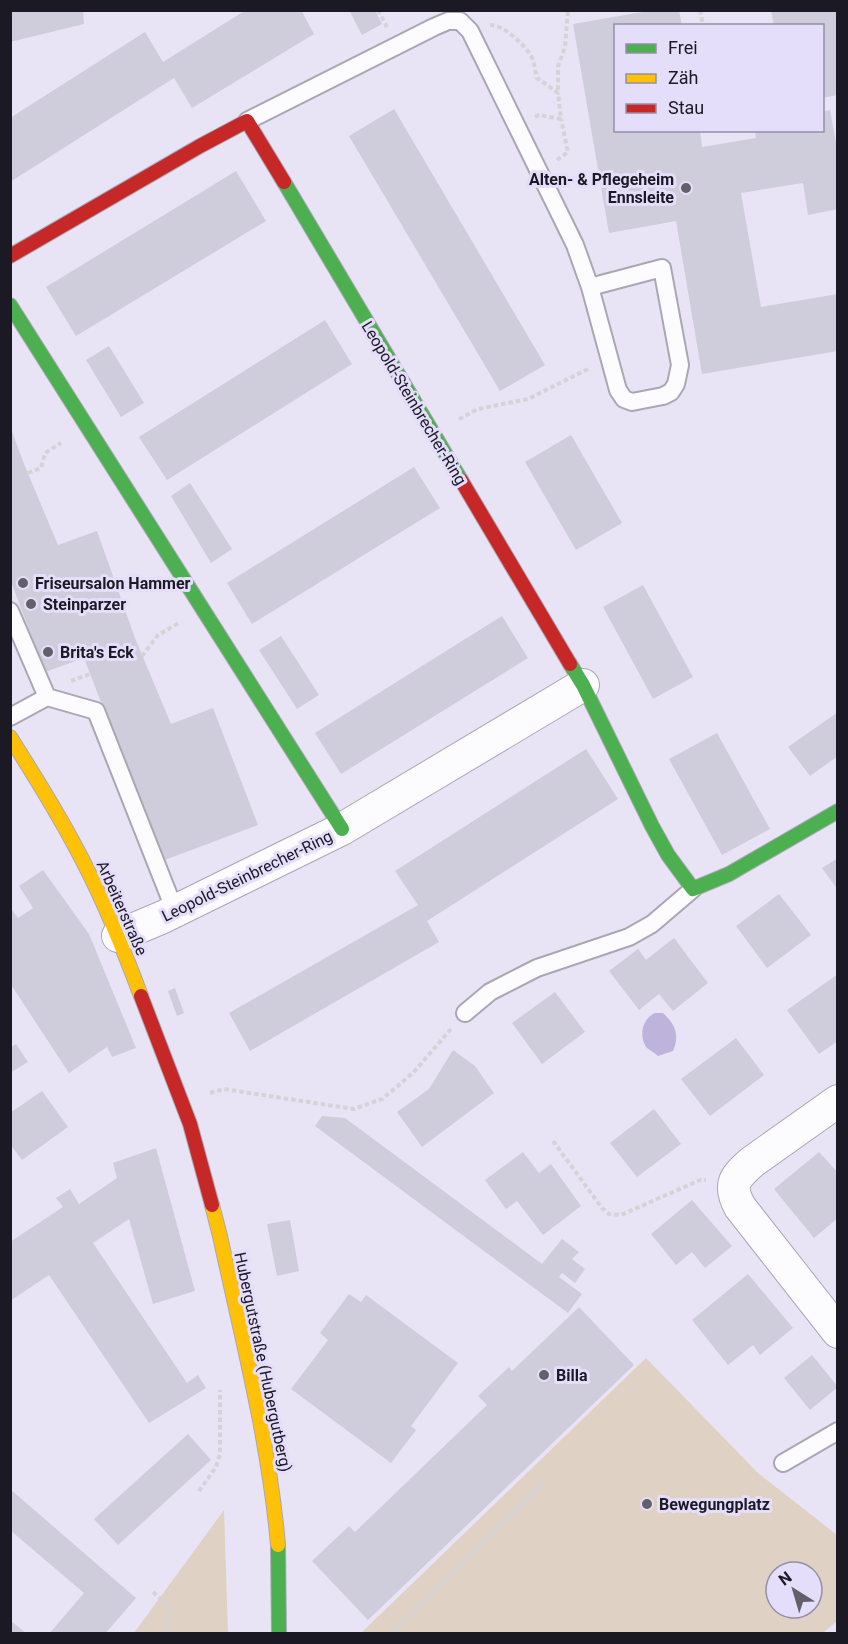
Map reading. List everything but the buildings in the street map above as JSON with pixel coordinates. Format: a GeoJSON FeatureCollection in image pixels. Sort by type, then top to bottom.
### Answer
{"type":"FeatureCollection","features":[{"type":"Feature","properties":{"kind":"street"},"geometry":{"type":"LineString","coordinates":[[10,256],[247,121]]}},
{"type":"Feature","properties":{"kind":"street","name":"Leopold-Steinbrecher-Ring"},"geometry":{"type":"LineString","coordinates":[[247,121],[582,685],[652,826],[668,855],[693,890]]}},
{"type":"Feature","properties":{"kind":"street","name":"Leopold-Steinbrecher-Ring"},"geometry":{"type":"LineString","coordinates":[[10,304],[342,829]]}},
{"type":"Feature","properties":{"kind":"street","name":"Leopold-Steinbrecher-Ring"},"geometry":{"type":"LineString","coordinates":[[118,936],[175,911],[342,829],[582,685]]}},
{"type":"Feature","properties":{"kind":"street","name":"Arbeiterstraße"},"geometry":{"type":"LineString","coordinates":[[10,737],[55,809],[91,877],[118,936],[183,1103]]}},
{"type":"Feature","properties":{"kind":"street"},"geometry":{"type":"LineString","coordinates":[[693,890],[729,874],[837,811]]}},
{"type":"Feature","properties":{"kind":"street"},"geometry":{"type":"LineString","coordinates":[[837,1101],[752,1162],[741,1171],[733,1183],[734,1195],[740,1207],[837,1332]]}},
{"type":"Feature","properties":{"kind":"street","name":"Hubergutstraße (Hubergutberg)"},"geometry":{"type":"LineString","coordinates":[[183,1103],[220,1236],[264,1440],[274,1498],[279,1558],[279,1634]]}},
{"type":"Feature","properties":{"kind":"lane"},"geometry":{"type":"LineString","coordinates":[[247,121],[448,21],[460,21],[470,31],[574,245],[590,287],[618,390],[624,399],[632,402],[663,396],[671,392],[676,384],[680,366],[662,268],[590,287]]}},
{"type":"Feature","properties":{"kind":"lane"},"geometry":{"type":"LineString","coordinates":[[10,611],[46,697]]}},
{"type":"Feature","properties":{"kind":"lane"},"geometry":{"type":"LineString","coordinates":[[10,717],[46,697],[96,711],[175,911]]}},
{"type":"Feature","properties":{"kind":"lane"},"geometry":{"type":"LineString","coordinates":[[465,1013],[490,992],[537,968],[629,937],[652,924],[693,890]]}},
{"type":"Feature","properties":{"kind":"lane"},"geometry":{"type":"LineString","coordinates":[[783,1463],[837,1431]]}},
{"type":"Feature","properties":{"kind":"path"},"geometry":{"type":"LineString","coordinates":[[378,10],[388,28]]}},
{"type":"Feature","properties":{"kind":"path"},"geometry":{"type":"LineString","coordinates":[[539,172],[568,152],[561,119],[558,66],[565,47],[568,10]]}},
{"type":"Feature","properties":{"kind":"path"},"geometry":{"type":"LineString","coordinates":[[470,31],[482,26],[496,25],[508,33],[531,55],[537,78],[558,93]]}},
{"type":"Feature","properties":{"kind":"path"},"geometry":{"type":"LineString","coordinates":[[516,125],[539,115],[561,119]]}},
{"type":"Feature","properties":{"kind":"path"},"geometry":{"type":"LineString","coordinates":[[433,436],[467,413],[528,399],[579,373],[610,362]]}},
{"type":"Feature","properties":{"kind":"path"},"geometry":{"type":"LineString","coordinates":[[28,473],[41,468],[45,453],[87,426]]}},
{"type":"Feature","properties":{"kind":"path"},"geometry":{"type":"LineString","coordinates":[[142,656],[158,635],[202,608]]}},
{"type":"Feature","properties":{"kind":"path"},"geometry":{"type":"LineString","coordinates":[[183,1103],[224,1089],[354,1109],[382,1099],[413,1073],[465,1013]]}},
{"type":"Feature","properties":{"kind":"path"},"geometry":{"type":"LineString","coordinates":[[553,1141],[602,1208],[609,1214],[621,1215],[700,1180],[714,1179],[733,1183]]}},
{"type":"Feature","properties":{"kind":"path"},"geometry":{"type":"LineString","coordinates":[[199,1491],[216,1467],[220,1454],[220,1382]]}},
{"type":"Feature","properties":{"kind":"path"},"geometry":{"type":"LineString","coordinates":[[390,1634],[547,1480]]}},
{"type":"Feature","properties":{"kind":"path"},"geometry":{"type":"LineString","coordinates":[[153,1592],[170,1608],[164,1634]]}},
{"type":"Feature","properties":{"kind":"shaded area"},"geometry":{"type":"Polygon","coordinates":[[[655,1013],[663,1013],[667,1017],[676,1035],[673,1051],[658,1056],[646,1047],[642,1033],[647,1019],[655,1013]]]}},
{"type":"Feature","properties":{"kind":"shaded area","name":"Bewegungplatz"},"geometry":{"type":"Polygon","coordinates":[[[646,1358],[758,1473],[837,1535],[837,1621],[822,1634],[361,1633],[646,1358]]]}},
{"type":"Feature","properties":{"kind":"shaded area"},"geometry":{"type":"Polygon","coordinates":[[[224,1510],[228,1633],[134,1633],[224,1510]]]}},
{"type":"Feature","properties":{"kind":"traffic: fast"},"geometry":{"type":"LineString","coordinates":[[284,182],[461,480]]}},
{"type":"Feature","properties":{"kind":"traffic: fast"},"geometry":{"type":"LineString","coordinates":[[10,305],[342,829]]}},
{"type":"Feature","properties":{"kind":"traffic: fast"},"geometry":{"type":"LineString","coordinates":[[570,664],[583,685],[652,826],[668,855],[693,889],[729,874],[838,811]]}},
{"type":"Feature","properties":{"kind":"traffic: fast"},"geometry":{"type":"LineString","coordinates":[[278,1545],[279,1634]]}},
{"type":"Feature","properties":{"kind":"traffic: slow"},"geometry":{"type":"LineString","coordinates":[[10,737],[82,859],[124,951],[141,996]]}},
{"type":"Feature","properties":{"kind":"traffic: slow"},"geometry":{"type":"LineString","coordinates":[[212,1205],[246,1351],[261,1428],[278,1545]]}},
{"type":"Feature","properties":{"kind":"traffic: jam"},"geometry":{"type":"LineString","coordinates":[[10,256],[247,121],[284,182]]}},
{"type":"Feature","properties":{"kind":"traffic: jam"},"geometry":{"type":"LineString","coordinates":[[461,480],[570,664]]}},
{"type":"Feature","properties":{"kind":"traffic: jam"},"geometry":{"type":"LineString","coordinates":[[141,996],[190,1124],[212,1205]]}},
{"type":"Feature","properties":{"kind":"place","name":"Alten- & Pflegeheim Ennsleite"},"geometry":{"type":"Point","coordinates":[686,188]}},
{"type":"Feature","properties":{"kind":"place","name":"Friseursalon Hammer"},"geometry":{"type":"Point","coordinates":[23,583]}},
{"type":"Feature","properties":{"kind":"place","name":"Steinparzer"},"geometry":{"type":"Point","coordinates":[31,604]}},
{"type":"Feature","properties":{"kind":"place","name":"Brita's Eck"},"geometry":{"type":"Point","coordinates":[48,652]}},
{"type":"Feature","properties":{"kind":"place","name":"Billa"},"geometry":{"type":"Point","coordinates":[544,1375]}},
{"type":"Feature","properties":{"kind":"place","name":"Bewegungplatz"},"geometry":{"type":"Point","coordinates":[647,1504]}}]}
